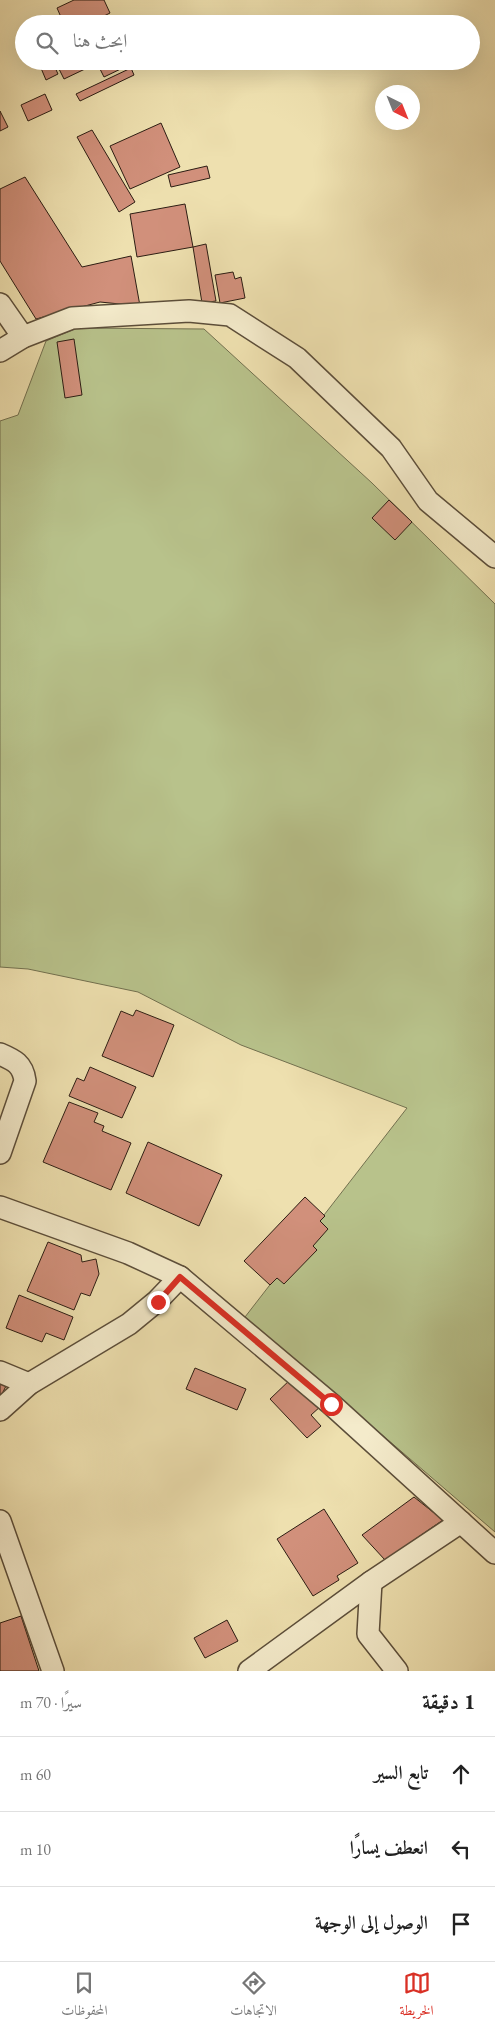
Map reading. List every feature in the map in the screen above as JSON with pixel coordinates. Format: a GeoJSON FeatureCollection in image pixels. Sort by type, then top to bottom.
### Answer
{"type":"FeatureCollection","features":[{"type":"Feature","properties":{"kind":"street"},"geometry":{"type":"LineString","coordinates":[[0,304],[23,337]]}},
{"type":"Feature","properties":{"kind":"street"},"geometry":{"type":"LineString","coordinates":[[0,351],[23,337],[72,318],[189,312],[230,315],[297,358],[391,448],[428,501],[495,557]]}},
{"type":"Feature","properties":{"kind":"street"},"geometry":{"type":"LineString","coordinates":[[0,1054],[17,1061],[24,1070],[25,1081],[0,1153]]}},
{"type":"Feature","properties":{"kind":"street"},"geometry":{"type":"LineString","coordinates":[[0,1207],[128,1252],[180,1277],[331,1404],[495,1553]]}},
{"type":"Feature","properties":{"kind":"street"},"geometry":{"type":"LineString","coordinates":[[0,1410],[29,1384],[129,1324],[158,1302],[180,1277]]}},
{"type":"Feature","properties":{"kind":"street"},"geometry":{"type":"LineString","coordinates":[[0,1372],[29,1384]]}},
{"type":"Feature","properties":{"kind":"street"},"geometry":{"type":"LineString","coordinates":[[0,1521],[53,1671]]}},
{"type":"Feature","properties":{"kind":"street"},"geometry":{"type":"LineString","coordinates":[[249,1671],[371,1582],[461,1522]]}},
{"type":"Feature","properties":{"kind":"street"},"geometry":{"type":"LineString","coordinates":[[371,1582],[368,1634],[397,1671]]}},
{"type":"Feature","properties":{"kind":"green space"},"geometry":{"type":"Polygon","coordinates":[[[77,328],[204,329],[372,483],[495,604],[495,1532],[245,1317],[407,1108],[241,1045],[138,992],[28,969],[0,967],[0,421],[18,415],[46,341],[77,328]]]}},
{"type":"Feature","properties":{"kind":"building"},"geometry":{"type":"Polygon","coordinates":[[[74,0],[104,0],[110,13],[106,15],[60,15],[57,8],[74,0]]]}},
{"type":"Feature","properties":{"kind":"building"},"geometry":{"type":"Polygon","coordinates":[[[42,70],[56,70],[58,74],[46,80],[42,70]]]}},
{"type":"Feature","properties":{"kind":"building"},"geometry":{"type":"Polygon","coordinates":[[[60,70],[83,70],[64,79],[60,70]]]}},
{"type":"Feature","properties":{"kind":"building"},"geometry":{"type":"Polygon","coordinates":[[[100,70],[119,70],[104,77],[100,70]]]}},
{"type":"Feature","properties":{"kind":"building"},"geometry":{"type":"Polygon","coordinates":[[[127,70],[132,70],[134,75],[80,101],[76,94],[127,70]]]}},
{"type":"Feature","properties":{"kind":"building"},"geometry":{"type":"Polygon","coordinates":[[[45,94],[52,110],[28,121],[21,105],[45,94]]]}},
{"type":"Feature","properties":{"kind":"building"},"geometry":{"type":"Polygon","coordinates":[[[0,111],[8,127],[0,131],[0,111]]]}},
{"type":"Feature","properties":{"kind":"building"},"geometry":{"type":"Polygon","coordinates":[[[161,123],[180,167],[130,189],[110,146],[161,123]]]}},
{"type":"Feature","properties":{"kind":"building"},"geometry":{"type":"Polygon","coordinates":[[[92,130],[135,202],[119,212],[77,137],[92,130]]]}},
{"type":"Feature","properties":{"kind":"building"},"geometry":{"type":"Polygon","coordinates":[[[207,166],[210,178],[171,187],[168,175],[207,166]]]}},
{"type":"Feature","properties":{"kind":"building"},"geometry":{"type":"Polygon","coordinates":[[[25,177],[82,267],[131,256],[140,306],[100,302],[36,319],[0,261],[0,189],[25,177]]]}},
{"type":"Feature","properties":{"kind":"building"},"geometry":{"type":"Polygon","coordinates":[[[185,204],[193,247],[137,257],[130,214],[185,204]]]}},
{"type":"Feature","properties":{"kind":"building"},"geometry":{"type":"Polygon","coordinates":[[[206,244],[216,301],[202,303],[193,247],[206,244]]]}},
{"type":"Feature","properties":{"kind":"building"},"geometry":{"type":"Polygon","coordinates":[[[233,272],[235,279],[241,277],[245,298],[220,303],[215,275],[233,272]]]}},
{"type":"Feature","properties":{"kind":"building"},"geometry":{"type":"Polygon","coordinates":[[[74,339],[82,395],[65,398],[57,342],[74,339]]]}},
{"type":"Feature","properties":{"kind":"building"},"geometry":{"type":"Polygon","coordinates":[[[389,500],[412,522],[395,540],[372,518],[389,500]]]}},
{"type":"Feature","properties":{"kind":"building"},"geometry":{"type":"Polygon","coordinates":[[[136,1010],[174,1025],[153,1077],[102,1056],[121,1011],[133,1016],[136,1010]]]}},
{"type":"Feature","properties":{"kind":"building"},"geometry":{"type":"Polygon","coordinates":[[[90,1067],[136,1087],[122,1118],[69,1096],[77,1078],[84,1081],[90,1067]]]}},
{"type":"Feature","properties":{"kind":"building"},"geometry":{"type":"Polygon","coordinates":[[[69,1102],[98,1113],[94,1122],[104,1126],[102,1131],[131,1143],[111,1190],[43,1162],[69,1102]]]}},
{"type":"Feature","properties":{"kind":"building"},"geometry":{"type":"Polygon","coordinates":[[[148,1142],[222,1175],[199,1226],[126,1193],[148,1142]]]}},
{"type":"Feature","properties":{"kind":"building"},"geometry":{"type":"Polygon","coordinates":[[[305,1197],[325,1216],[320,1221],[328,1229],[313,1246],[317,1250],[284,1284],[277,1278],[270,1285],[244,1261],[305,1197]]]}},
{"type":"Feature","properties":{"kind":"building"},"geometry":{"type":"Polygon","coordinates":[[[48,1242],[81,1255],[82,1262],[96,1259],[99,1274],[90,1296],[81,1293],[74,1310],[27,1291],[48,1242]]]}},
{"type":"Feature","properties":{"kind":"building"},"geometry":{"type":"Polygon","coordinates":[[[19,1295],[73,1317],[64,1340],[46,1333],[42,1342],[6,1328],[19,1295]]]}},
{"type":"Feature","properties":{"kind":"building"},"geometry":{"type":"Polygon","coordinates":[[[195,1368],[246,1389],[237,1410],[186,1389],[195,1368]]]}},
{"type":"Feature","properties":{"kind":"building"},"geometry":{"type":"Polygon","coordinates":[[[293,1377],[321,1406],[311,1415],[321,1426],[307,1438],[270,1399],[293,1377]]]}},
{"type":"Feature","properties":{"kind":"building"},"geometry":{"type":"Polygon","coordinates":[[[0,1380],[7,1384],[0,1398],[0,1380]]]}},
{"type":"Feature","properties":{"kind":"building"},"geometry":{"type":"Polygon","coordinates":[[[414,1497],[443,1520],[385,1560],[362,1535],[414,1497]]]}},
{"type":"Feature","properties":{"kind":"building"},"geometry":{"type":"Polygon","coordinates":[[[324,1509],[358,1563],[337,1576],[339,1580],[313,1596],[277,1539],[324,1509]]]}},
{"type":"Feature","properties":{"kind":"building"},"geometry":{"type":"Polygon","coordinates":[[[21,1616],[39,1671],[0,1671],[0,1623],[21,1616]]]}},
{"type":"Feature","properties":{"kind":"building"},"geometry":{"type":"Polygon","coordinates":[[[227,1620],[238,1641],[205,1658],[194,1638],[227,1620]]]}},
{"type":"Feature","properties":{"kind":"route"},"geometry":{"type":"LineString","coordinates":[[158,1302],[180,1277],[331,1404]]}}]}
